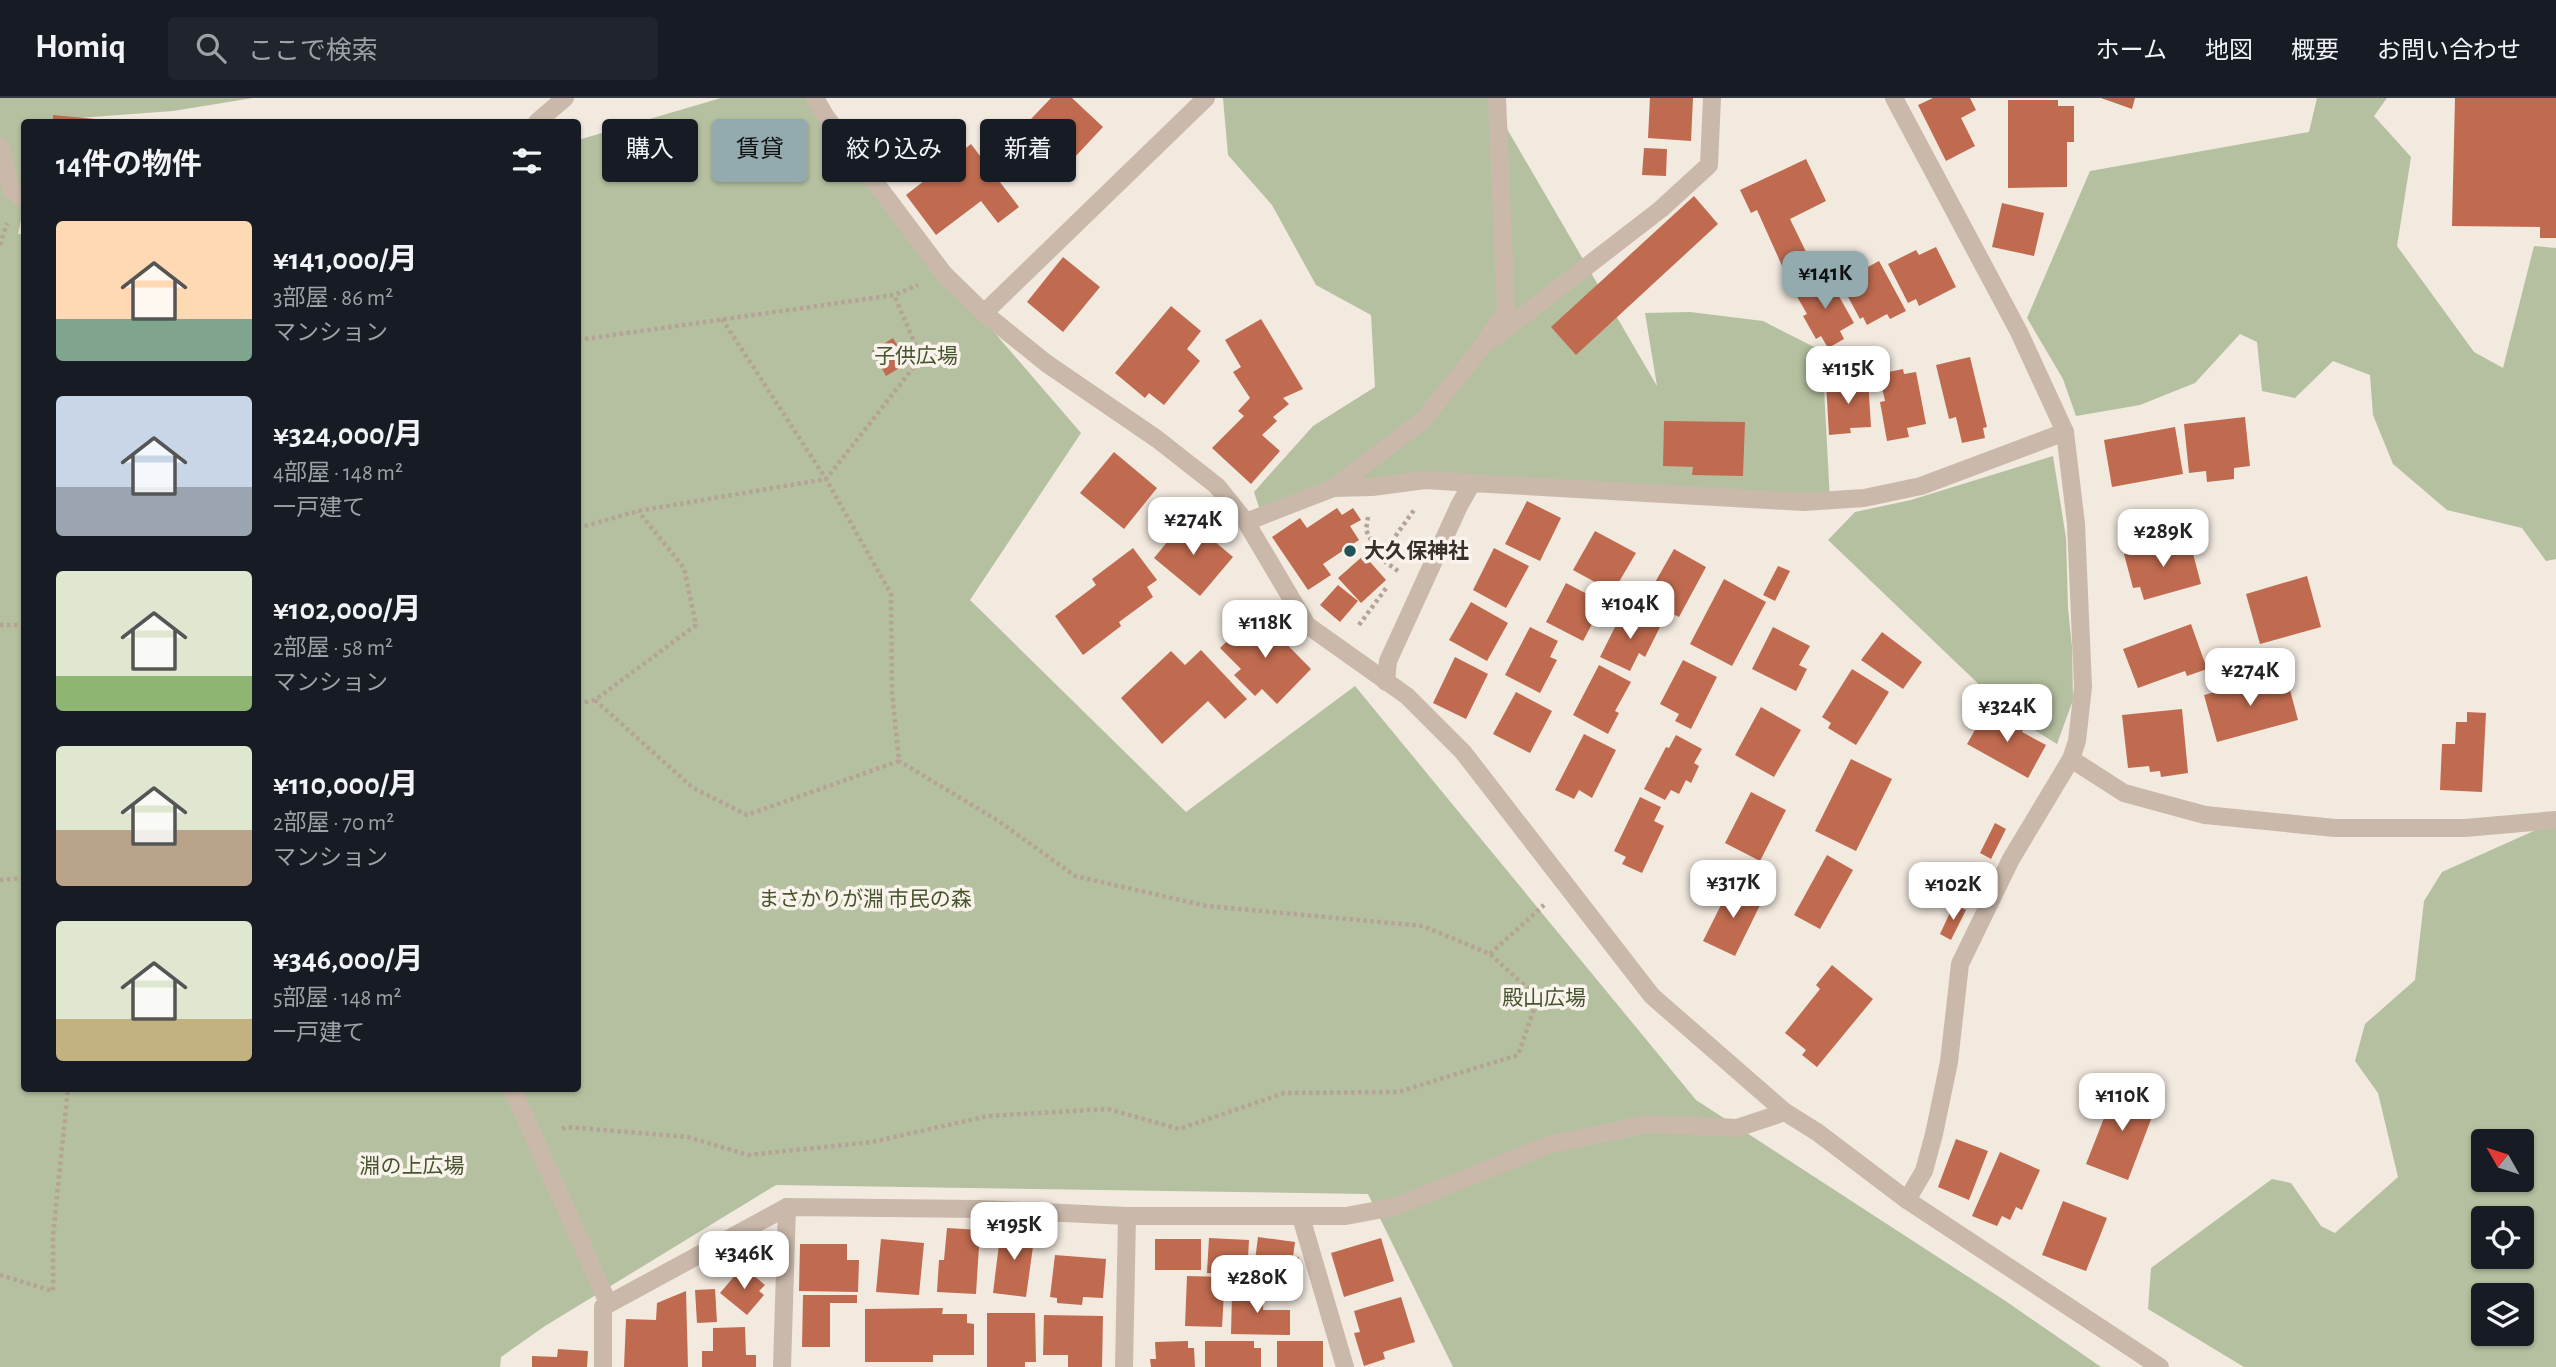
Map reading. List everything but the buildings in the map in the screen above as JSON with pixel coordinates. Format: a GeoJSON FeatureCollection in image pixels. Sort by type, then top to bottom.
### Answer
{"type":"FeatureCollection","features":[{"type":"Feature","properties":{"kind":"street"},"geometry":{"type":"LineString","coordinates":[[540,119],[565,98]]}},
{"type":"Feature","properties":{"kind":"street"},"geometry":{"type":"LineString","coordinates":[[814,98],[944,274],[984,313],[1046,363],[1157,439],[1217,486],[1246,522],[1307,625],[1407,696],[1463,752],[1652,996],[1785,1112],[1817,1132],[1908,1200],[2160,1367]]}},
{"type":"Feature","properties":{"kind":"street"},"geometry":{"type":"LineString","coordinates":[[984,313],[1206,98]]}},
{"type":"Feature","properties":{"kind":"street"},"geometry":{"type":"LineString","coordinates":[[1246,522],[1333,488],[1422,421],[1482,347],[1506,311],[1497,98]]}},
{"type":"Feature","properties":{"kind":"street"},"geometry":{"type":"LineString","coordinates":[[1482,347],[1661,209],[1709,165],[1712,98]]}},
{"type":"Feature","properties":{"kind":"street"},"geometry":{"type":"LineString","coordinates":[[1894,98],[2019,332],[2065,432],[2076,524],[2083,673],[2077,741],[2071,759],[2011,859],[1960,964],[1949,1062],[1934,1134],[1924,1171],[1908,1200]]}},
{"type":"Feature","properties":{"kind":"street"},"geometry":{"type":"LineString","coordinates":[[0,146],[12,191],[21,197]]}},
{"type":"Feature","properties":{"kind":"street"},"geometry":{"type":"LineString","coordinates":[[1333,488],[1425,480],[1804,502],[1864,498],[1921,486],[2065,432]]}},
{"type":"Feature","properties":{"kind":"street"},"geometry":{"type":"LineString","coordinates":[[1386,682],[1388,661],[1472,483]]}},
{"type":"Feature","properties":{"kind":"street"},"geometry":{"type":"LineString","coordinates":[[2071,759],[2124,793],[2205,815],[2335,828],[2465,828],[2556,820]]}},
{"type":"Feature","properties":{"kind":"street"},"geometry":{"type":"LineString","coordinates":[[514,1092],[608,1303]]}},
{"type":"Feature","properties":{"kind":"street"},"geometry":{"type":"LineString","coordinates":[[603,1367],[603,1307],[787,1207],[980,1209],[1127,1216],[1346,1216],[1394,1207],[1548,1145],[1648,1124],[1737,1128],[1785,1112]]}},
{"type":"Feature","properties":{"kind":"street"},"geometry":{"type":"LineString","coordinates":[[782,1367],[787,1207]]}},
{"type":"Feature","properties":{"kind":"street"},"geometry":{"type":"LineString","coordinates":[[1124,1367],[1127,1216]]}},
{"type":"Feature","properties":{"kind":"street"},"geometry":{"type":"LineString","coordinates":[[1301,1217],[1345,1367]]}},
{"type":"Feature","properties":{"kind":"path"},"geometry":{"type":"LineString","coordinates":[[581,340],[894,295],[944,274]]}},
{"type":"Feature","properties":{"kind":"path"},"geometry":{"type":"LineString","coordinates":[[581,527],[638,511],[826,479],[921,358],[894,295]]}},
{"type":"Feature","properties":{"kind":"path"},"geometry":{"type":"LineString","coordinates":[[722,319],[826,479],[891,594],[892,692],[899,761]]}},
{"type":"Feature","properties":{"kind":"path"},"geometry":{"type":"LineString","coordinates":[[1372,486],[1366,530],[1380,558]]}},
{"type":"Feature","properties":{"kind":"path"},"geometry":{"type":"LineString","coordinates":[[581,704],[595,700],[696,625],[684,568],[638,511]]}},
{"type":"Feature","properties":{"kind":"path"},"geometry":{"type":"LineString","coordinates":[[0,625],[21,625]]}},
{"type":"Feature","properties":{"kind":"path"},"geometry":{"type":"LineString","coordinates":[[595,700],[693,789],[747,815],[899,761]]}},
{"type":"Feature","properties":{"kind":"path"},"geometry":{"type":"LineString","coordinates":[[535,1141],[567,1127],[688,1137],[748,1155],[872,1142],[988,1116],[1108,1109],[1180,1129],[1284,1093],[1398,1092],[1518,1055],[1538,998],[1490,954],[1423,926],[1207,905],[1075,876],[997,820],[899,761]]}},
{"type":"Feature","properties":{"kind":"path"},"geometry":{"type":"LineString","coordinates":[[0,880],[21,878]]}},
{"type":"Feature","properties":{"kind":"path"},"geometry":{"type":"LineString","coordinates":[[1490,954],[1567,885]]}},
{"type":"Feature","properties":{"kind":"path"},"geometry":{"type":"LineString","coordinates":[[0,1275],[53,1292],[53,1236],[68,1092]]}},
{"type":"Feature","properties":{"kind":"green space","name":"まさかりが淵 市民の森"},"geometry":{"type":"Polygon","coordinates":[[[0,98],[253,98],[173,111],[65,119],[21,119],[21,220],[18,234],[21,234],[21,1092],[581,1092],[581,139],[602,133],[602,182],[698,182],[698,119],[650,119],[721,98],[815,98],[830,119],[822,119],[822,182],[877,182],[944,274],[1081,433],[970,600],[1186,812],[1355,686],[1696,1100],[2007,1302],[2101,1367],[1453,1367],[1368,1194],[776,1185],[545,1326],[501,1357],[500,1367],[0,1367],[0,98]]]}},
{"type":"Feature","properties":{"kind":"green space"},"geometry":{"type":"Polygon","coordinates":[[[1223,98],[1489,98],[1657,386],[1645,313],[1690,312],[1763,321],[1822,351],[1830,501],[1472,483],[1333,488],[1262,516],[1254,492],[1313,426],[1375,387],[1371,315],[1316,285],[1272,205],[1228,155],[1223,98]]]}},
{"type":"Feature","properties":{"kind":"green space"},"geometry":{"type":"Polygon","coordinates":[[[2317,98],[2387,98],[2374,116],[2411,157],[2397,246],[2474,352],[2503,368],[2534,246],[2556,248],[2556,559],[2546,561],[2522,528],[2447,510],[2393,464],[2373,415],[2370,375],[2333,361],[2295,398],[2262,391],[2257,342],[2240,334],[2195,383],[2140,405],[2076,416],[2063,379],[2027,318],[2090,171],[2309,132],[2317,98]]]}},
{"type":"Feature","properties":{"kind":"green space"},"geometry":{"type":"Polygon","coordinates":[[[2053,456],[2066,538],[2073,700],[2057,744],[2012,716],[1828,540],[1855,512],[1911,500],[2053,456]]]}},
{"type":"Feature","properties":{"kind":"green space"},"geometry":{"type":"Polygon","coordinates":[[[2556,821],[2556,1367],[2244,1367],[2148,1309],[2151,1268],[2272,1179],[2291,1183],[2321,1226],[2335,1233],[2398,1177],[2378,1093],[2355,1061],[2365,1024],[2415,980],[2424,901],[2442,872],[2556,821]]]}},
{"type":"Feature","properties":{"kind":"place","name":"大久保神社"},"geometry":{"type":"Point","coordinates":[1350,551]}},
{"type":"Feature","properties":{"kind":"park label","name":"子供広場"},"geometry":{"type":"Point","coordinates":[916,356]}},
{"type":"Feature","properties":{"kind":"park label","name":"殿山広場"},"geometry":{"type":"Point","coordinates":[1544,998]}},
{"type":"Feature","properties":{"kind":"park label","name":"淵の上広場"},"geometry":{"type":"Point","coordinates":[412,1166]}}]}
